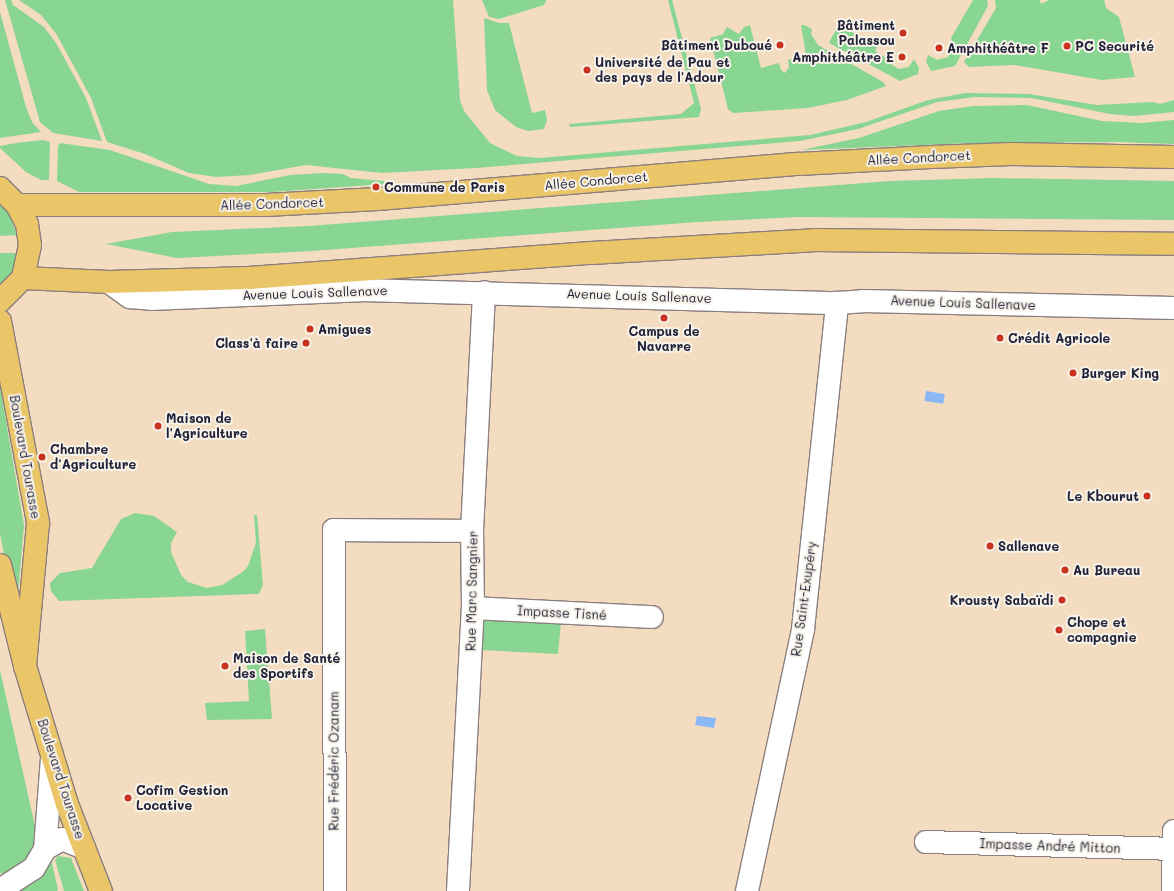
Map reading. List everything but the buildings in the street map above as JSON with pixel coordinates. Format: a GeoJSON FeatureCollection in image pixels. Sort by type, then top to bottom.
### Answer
{"type":"FeatureCollection","features":[{"type":"Feature","properties":{"kind":"main road","name":"Allée Condorcet"},"geometry":{"type":"LineString","coordinates":[[17,205],[266,205],[393,198],[799,164],[1012,154],[1174,157]]}},
{"type":"Feature","properties":{"kind":"main road"},"geometry":{"type":"LineString","coordinates":[[0,188],[17,205],[27,224],[30,245],[23,278],[0,301]]}},
{"type":"Feature","properties":{"kind":"main road"},"geometry":{"type":"LineString","coordinates":[[23,278],[109,282],[249,278],[591,253],[814,240],[1174,244]]}},
{"type":"Feature","properties":{"kind":"main road","name":"Boulevard Tourasse"},"geometry":{"type":"LineString","coordinates":[[0,321],[38,523],[25,666]]}},
{"type":"Feature","properties":{"kind":"main road","name":"Boulevard Tourasse"},"geometry":{"type":"LineString","coordinates":[[0,565],[25,666],[52,755],[84,848],[101,891]]}},
{"type":"Feature","properties":{"kind":"street","name":"Avenue Louis Sallenave"},"geometry":{"type":"LineString","coordinates":[[109,282],[130,297],[151,299],[362,290],[484,292],[837,303],[863,301],[1174,308]]}},
{"type":"Feature","properties":{"kind":"street","name":"Rue Marc Sangnier"},"geometry":{"type":"LineString","coordinates":[[458,891],[473,608],[472,531],[484,292]]}},
{"type":"Feature","properties":{"kind":"street","name":"Rue Saint-Exupéry"},"geometry":{"type":"LineString","coordinates":[[747,891],[802,629],[837,303]]}},
{"type":"Feature","properties":{"kind":"street","name":"Rue Frédéric Ozanam"},"geometry":{"type":"LineString","coordinates":[[335,891],[334,530],[472,531]]}},
{"type":"Feature","properties":{"kind":"street","name":"Impasse Tisné"},"geometry":{"type":"LineString","coordinates":[[473,608],[652,617]]}},
{"type":"Feature","properties":{"kind":"street"},"geometry":{"type":"LineString","coordinates":[[0,890],[34,868],[45,849],[50,808],[52,755]]}},
{"type":"Feature","properties":{"kind":"street"},"geometry":{"type":"LineString","coordinates":[[1173,891],[1174,830]]}},
{"type":"Feature","properties":{"kind":"street"},"geometry":{"type":"LineString","coordinates":[[45,849],[62,839],[84,848]]}},
{"type":"Feature","properties":{"kind":"street","name":"Impasse André Mitton"},"geometry":{"type":"LineString","coordinates":[[926,842],[1174,849]]}},
{"type":"Feature","properties":{"kind":"green space"},"geometry":{"type":"Polygon","coordinates":[[[5,0],[11,0],[13,5],[44,27],[56,43],[86,98],[102,141],[53,133],[40,122],[5,0]]]}},
{"type":"Feature","properties":{"kind":"green space"},"geometry":{"type":"Polygon","coordinates":[[[19,0],[453,0],[460,100],[464,111],[490,143],[517,156],[539,158],[810,135],[866,122],[928,100],[965,93],[1029,94],[1097,105],[1152,102],[1160,104],[1174,100],[1174,112],[1134,116],[1110,114],[1031,98],[975,97],[937,102],[858,129],[800,141],[476,168],[382,173],[306,165],[250,175],[216,177],[189,173],[145,154],[107,142],[91,98],[57,35],[41,15],[19,0]]]}},
{"type":"Feature","properties":{"kind":"green space"},"geometry":{"type":"Polygon","coordinates":[[[482,0],[546,1],[544,5],[499,19],[489,17],[482,0]]]}},
{"type":"Feature","properties":{"kind":"green space"},"geometry":{"type":"Polygon","coordinates":[[[668,0],[672,0],[701,109],[699,117],[570,127],[569,124],[681,114],[694,103],[668,0]]]}},
{"type":"Feature","properties":{"kind":"green space"},"geometry":{"type":"Polygon","coordinates":[[[973,0],[987,0],[988,6],[955,66],[931,71],[926,62],[928,55],[937,60],[948,57],[954,48],[951,38],[973,0]]]}},
{"type":"Feature","properties":{"kind":"green space"},"geometry":{"type":"Polygon","coordinates":[[[995,0],[1040,0],[1041,4],[1049,0],[1104,0],[1106,8],[1119,17],[1135,77],[1102,80],[1014,65],[969,67],[964,62],[996,8],[995,0]]]}},
{"type":"Feature","properties":{"kind":"green space"},"geometry":{"type":"Polygon","coordinates":[[[0,12],[26,107],[32,122],[41,132],[0,138],[0,12]]]}},
{"type":"Feature","properties":{"kind":"green space"},"geometry":{"type":"Polygon","coordinates":[[[484,18],[499,23],[509,23],[532,113],[545,110],[547,120],[544,129],[528,131],[516,127],[495,110],[487,90],[484,18]]]}},
{"type":"Feature","properties":{"kind":"green space"},"geometry":{"type":"Polygon","coordinates":[[[841,20],[846,23],[843,27],[877,47],[875,51],[885,57],[889,54],[892,65],[899,69],[909,67],[914,59],[919,68],[918,74],[900,81],[829,43],[841,20]]]}},
{"type":"Feature","properties":{"kind":"green space"},"geometry":{"type":"Polygon","coordinates":[[[750,25],[761,68],[779,63],[781,70],[785,73],[789,67],[788,60],[806,55],[801,25],[804,25],[812,29],[811,34],[818,45],[883,82],[886,86],[847,100],[808,108],[733,113],[728,109],[710,38],[723,34],[727,27],[739,34],[744,27],[750,25]]]}},
{"type":"Feature","properties":{"kind":"green space"},"geometry":{"type":"Polygon","coordinates":[[[1027,105],[1102,121],[1141,123],[1174,120],[1174,144],[1116,142],[973,143],[801,150],[859,138],[939,111],[973,106],[1027,105]]]}},
{"type":"Feature","properties":{"kind":"green space"},"geometry":{"type":"Polygon","coordinates":[[[43,140],[50,142],[49,180],[41,180],[26,172],[0,148],[0,146],[16,143],[43,140]]]}},
{"type":"Feature","properties":{"kind":"green space"},"geometry":{"type":"Polygon","coordinates":[[[60,143],[110,150],[209,184],[236,186],[290,175],[321,173],[343,174],[351,178],[384,181],[385,184],[272,192],[79,192],[57,181],[58,146],[60,143]]]}},
{"type":"Feature","properties":{"kind":"green space"},"geometry":{"type":"Polygon","coordinates":[[[994,178],[1174,181],[1174,220],[797,217],[698,222],[312,251],[177,258],[106,244],[172,232],[309,226],[890,181],[994,178]]]}},
{"type":"Feature","properties":{"kind":"green space"},"geometry":{"type":"Polygon","coordinates":[[[0,203],[10,216],[17,235],[0,236],[0,203]]]}},
{"type":"Feature","properties":{"kind":"green space"},"geometry":{"type":"Polygon","coordinates":[[[0,253],[18,253],[11,276],[0,290],[0,253]]]}},
{"type":"Feature","properties":{"kind":"green space"},"geometry":{"type":"Polygon","coordinates":[[[0,387],[24,525],[18,593],[11,593],[0,533],[0,387]]]}},
{"type":"Feature","properties":{"kind":"green space"},"geometry":{"type":"Polygon","coordinates":[[[135,513],[154,516],[177,532],[171,543],[171,552],[181,575],[188,582],[207,588],[222,585],[244,571],[248,566],[256,543],[254,515],[257,515],[263,585],[259,594],[59,601],[51,591],[50,583],[60,573],[92,568],[121,519],[135,513]]]}},
{"type":"Feature","properties":{"kind":"green space"},"geometry":{"type":"Polygon","coordinates":[[[491,618],[561,622],[558,654],[481,650],[483,620],[491,618]]]}},
{"type":"Feature","properties":{"kind":"green space"},"geometry":{"type":"Polygon","coordinates":[[[265,629],[272,719],[207,720],[205,703],[249,701],[245,631],[265,629]]]}},
{"type":"Feature","properties":{"kind":"green space"},"geometry":{"type":"Polygon","coordinates":[[[0,670],[37,835],[31,860],[9,876],[0,873],[0,670]]]}},
{"type":"Feature","properties":{"kind":"green space"},"geometry":{"type":"Polygon","coordinates":[[[58,856],[71,858],[84,891],[64,891],[55,860],[58,856]]]}},
{"type":"Feature","properties":{"kind":"green space"},"geometry":{"type":"Polygon","coordinates":[[[51,859],[58,889],[57,891],[19,891],[51,859]]]}},
{"type":"Feature","properties":{"kind":"water"},"geometry":{"type":"Polygon","coordinates":[[[926,391],[945,394],[943,404],[924,401],[926,391]]]}},
{"type":"Feature","properties":{"kind":"water"},"geometry":{"type":"Polygon","coordinates":[[[697,716],[716,718],[714,728],[695,725],[697,716]]]}},
{"type":"Feature","properties":{"kind":"place","name":"Bâtiment Palassou"},"geometry":{"type":"Point","coordinates":[903,33]}},
{"type":"Feature","properties":{"kind":"place","name":"Bâtiment Duboué"},"geometry":{"type":"Point","coordinates":[780,45]}},
{"type":"Feature","properties":{"kind":"place","name":"PC Securité"},"geometry":{"type":"Point","coordinates":[1067,46]}},
{"type":"Feature","properties":{"kind":"place","name":"Amphithéâtre F"},"geometry":{"type":"Point","coordinates":[939,48]}},
{"type":"Feature","properties":{"kind":"place","name":"Amphithéâtre E"},"geometry":{"type":"Point","coordinates":[902,57]}},
{"type":"Feature","properties":{"kind":"place","name":"Université de Pau et des pays de l'Adour"},"geometry":{"type":"Point","coordinates":[587,70]}},
{"type":"Feature","properties":{"kind":"place","name":"Commune de Paris"},"geometry":{"type":"Point","coordinates":[376,187]}},
{"type":"Feature","properties":{"kind":"place","name":"Campus de Navarre"},"geometry":{"type":"Point","coordinates":[664,318]}},
{"type":"Feature","properties":{"kind":"place","name":"Amigues"},"geometry":{"type":"Point","coordinates":[310,329]}},
{"type":"Feature","properties":{"kind":"place","name":"Crédit Agricole"},"geometry":{"type":"Point","coordinates":[1000,338]}},
{"type":"Feature","properties":{"kind":"place","name":"Class'à faire"},"geometry":{"type":"Point","coordinates":[306,343]}},
{"type":"Feature","properties":{"kind":"place","name":"Burger King"},"geometry":{"type":"Point","coordinates":[1073,373]}},
{"type":"Feature","properties":{"kind":"place","name":"Maison de l'Agriculture"},"geometry":{"type":"Point","coordinates":[158,426]}},
{"type":"Feature","properties":{"kind":"place","name":"Chambre d'Agriculture"},"geometry":{"type":"Point","coordinates":[42,457]}},
{"type":"Feature","properties":{"kind":"place","name":"Le Kbourut"},"geometry":{"type":"Point","coordinates":[1147,496]}},
{"type":"Feature","properties":{"kind":"place","name":"Sallenave"},"geometry":{"type":"Point","coordinates":[990,546]}},
{"type":"Feature","properties":{"kind":"place","name":"Au Bureau"},"geometry":{"type":"Point","coordinates":[1065,570]}},
{"type":"Feature","properties":{"kind":"place","name":"Krousty Sabaïdi"},"geometry":{"type":"Point","coordinates":[1062,600]}},
{"type":"Feature","properties":{"kind":"place","name":"Chope et compagnie"},"geometry":{"type":"Point","coordinates":[1059,630]}},
{"type":"Feature","properties":{"kind":"place","name":"Maison de Santé des Sportifs"},"geometry":{"type":"Point","coordinates":[225,666]}},
{"type":"Feature","properties":{"kind":"place","name":"Cofim Gestion Locative"},"geometry":{"type":"Point","coordinates":[128,798]}}]}
